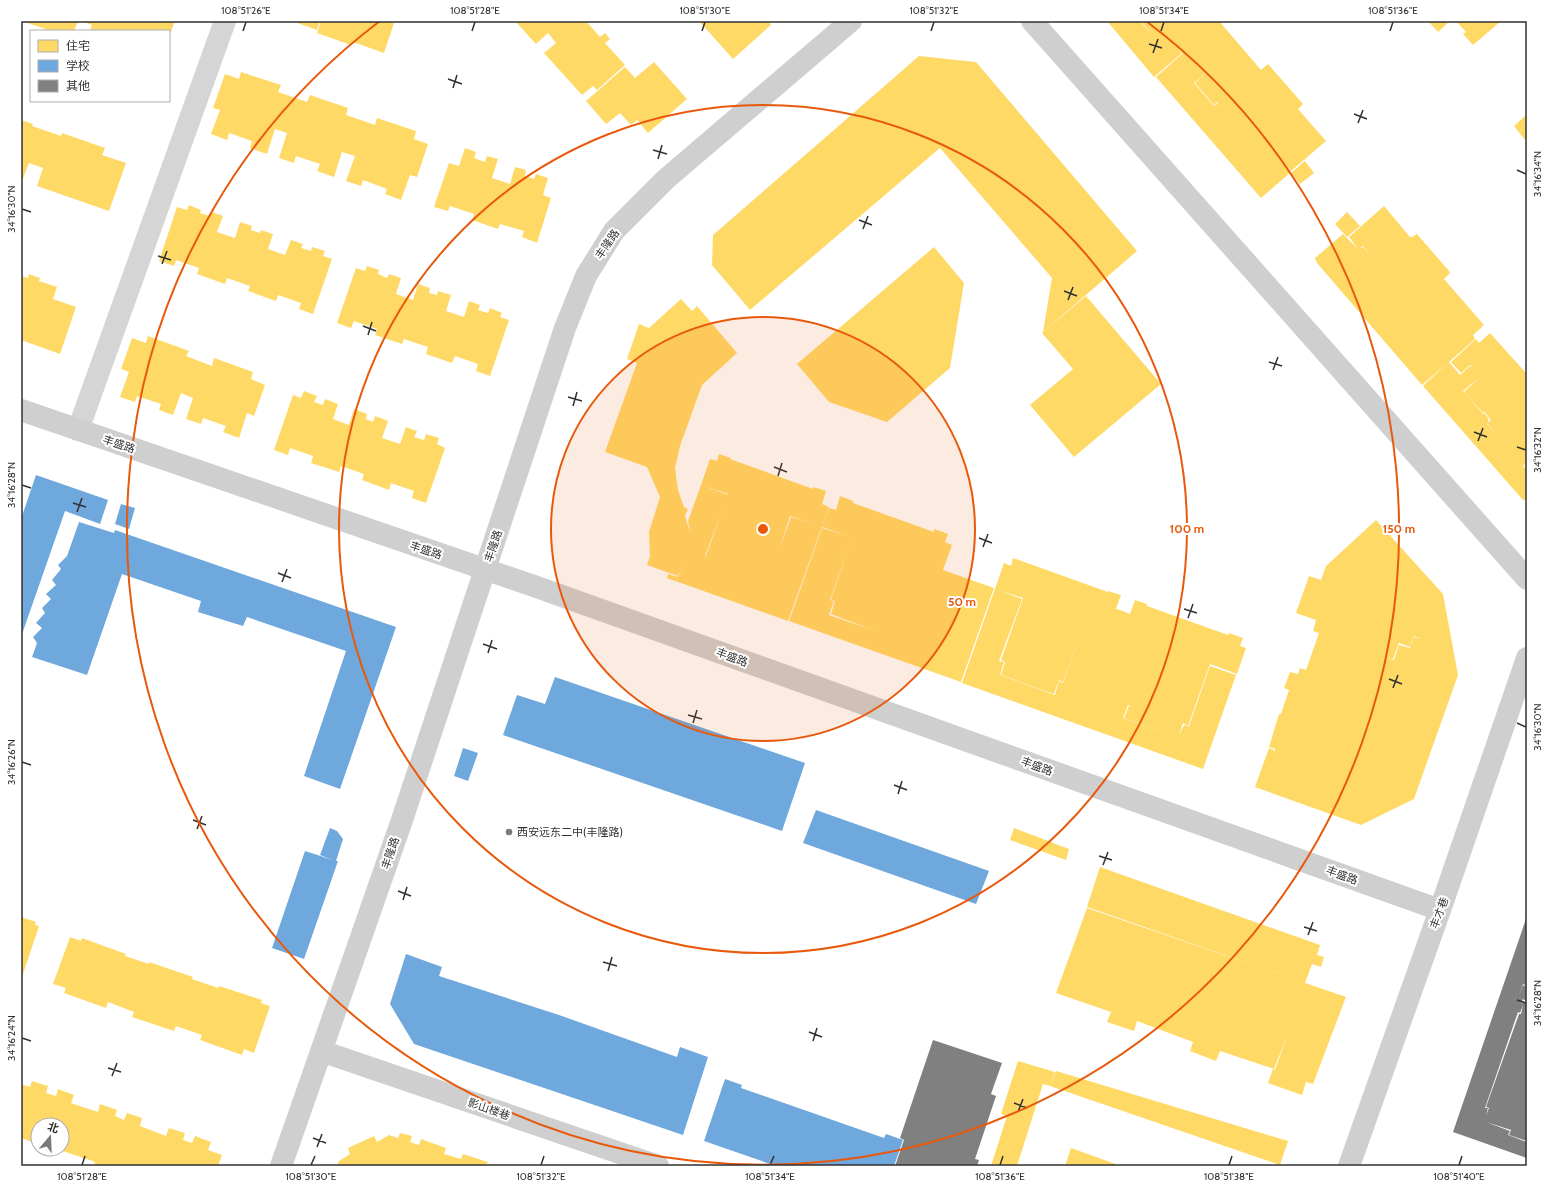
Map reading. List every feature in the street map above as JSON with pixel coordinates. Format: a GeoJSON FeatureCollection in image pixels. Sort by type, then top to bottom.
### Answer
{"type":"FeatureCollection","features":[{"type":"Feature","properties":{"kind":"street"},"geometry":{"type":"LineString","coordinates":[[78,430],[225,21]]}},
{"type":"Feature","properties":{"kind":"street","name":"丰隆路"},"geometry":{"type":"LineString","coordinates":[[281,1166],[402,820],[471,616],[565,328],[586,276],[614,231],[666,179],[852,21]]}},
{"type":"Feature","properties":{"kind":"street"},"geometry":{"type":"LineString","coordinates":[[1032,21],[1527,579]]}},
{"type":"Feature","properties":{"kind":"street","name":"丰盛路"},"geometry":{"type":"LineString","coordinates":[[21,410],[534,586],[1440,910]]}},
{"type":"Feature","properties":{"kind":"street","name":"丰才巷"},"geometry":{"type":"LineString","coordinates":[[1349,1166],[1440,910],[1527,658]]}},
{"type":"Feature","properties":{"kind":"street","name":"影山楼巷"},"geometry":{"type":"LineString","coordinates":[[321,1051],[658,1166]]}},
{"type":"Feature","properties":{"kind":"building: 住宅"},"geometry":{"type":"Polygon","coordinates":[[[22,21],[78,21],[74,30],[48,30],[22,21]]]}},
{"type":"Feature","properties":{"kind":"building: 住宅"},"geometry":{"type":"Polygon","coordinates":[[[82,21],[175,21],[170,34],[170,30],[90,30],[92,25],[82,21]]]}},
{"type":"Feature","properties":{"kind":"building: 住宅"},"geometry":{"type":"Polygon","coordinates":[[[292,21],[320,21],[317,30],[292,21]]]}},
{"type":"Feature","properties":{"kind":"building: 住宅"},"geometry":{"type":"Polygon","coordinates":[[[321,21],[387,21],[394,23],[384,53],[353,42],[351,45],[317,33],[321,21]]]}},
{"type":"Feature","properties":{"kind":"building: 住宅"},"geometry":{"type":"Polygon","coordinates":[[[515,21],[586,21],[600,37],[605,33],[610,39],[605,43],[625,65],[597,90],[593,86],[582,95],[544,53],[556,43],[548,33],[536,44],[515,21]]]}},
{"type":"Feature","properties":{"kind":"building: 住宅"},"geometry":{"type":"Polygon","coordinates":[[[699,21],[768,21],[771,25],[733,59],[699,21]]]}},
{"type":"Feature","properties":{"kind":"building: 住宅"},"geometry":{"type":"Polygon","coordinates":[[[1107,21],[1140,21],[1154,37],[1141,21],[1219,21],[1261,70],[1268,64],[1303,104],[1298,109],[1326,141],[1291,171],[1283,162],[1291,172],[1261,198],[1156,77],[1182,54],[1179,50],[1181,54],[1154,77],[1107,21]],[[1211,69],[1194,83],[1214,106],[1217,103],[1220,107],[1217,102],[1214,105],[1195,83],[1211,69]]]}},
{"type":"Feature","properties":{"kind":"building: 住宅"},"geometry":{"type":"Polygon","coordinates":[[[1428,21],[1450,21],[1438,32],[1428,21]]]}},
{"type":"Feature","properties":{"kind":"building: 住宅"},"geometry":{"type":"Polygon","coordinates":[[[1456,21],[1501,21],[1473,45],[1463,34],[1466,32],[1456,21]]]}},
{"type":"Feature","properties":{"kind":"building: 住宅"},"geometry":{"type":"Polygon","coordinates":[[[919,56],[976,62],[1137,251],[1043,332],[1052,278],[940,148],[750,310],[712,265],[713,235],[919,56]]]}},
{"type":"Feature","properties":{"kind":"building: 住宅"},"geometry":{"type":"Polygon","coordinates":[[[654,62],[687,99],[648,133],[637,120],[631,125],[620,113],[606,124],[586,101],[625,67],[635,78],[654,62]]]}},
{"type":"Feature","properties":{"kind":"building: 住宅"},"geometry":{"type":"Polygon","coordinates":[[[241,72],[281,85],[278,92],[307,102],[310,95],[348,108],[346,115],[375,125],[377,118],[416,131],[414,139],[428,144],[417,177],[410,175],[401,200],[385,194],[387,189],[363,180],[361,186],[346,181],[355,156],[342,152],[334,177],[317,171],[320,164],[296,156],[294,163],[279,158],[287,133],[275,129],[267,154],[250,148],[252,141],[229,133],[227,140],[211,134],[220,110],[213,108],[225,74],[239,79],[241,72]]]}},
{"type":"Feature","properties":{"kind":"building: 住宅"},"geometry":{"type":"Polygon","coordinates":[[[1527,114],[1527,138],[1525,140],[1514,126],[1527,114]]]}},
{"type":"Feature","properties":{"kind":"building: 住宅"},"geometry":{"type":"Polygon","coordinates":[[[21,120],[33,124],[32,126],[61,136],[62,133],[105,148],[102,155],[126,163],[109,211],[37,186],[43,168],[29,163],[22,181],[21,180],[21,120]]]}},
{"type":"Feature","properties":{"kind":"building: 住宅"},"geometry":{"type":"Polygon","coordinates":[[[465,148],[476,152],[474,158],[485,162],[487,156],[498,159],[492,178],[510,184],[515,167],[526,170],[525,176],[534,179],[536,174],[548,178],[543,195],[551,198],[537,243],[522,237],[524,231],[500,224],[498,229],[472,220],[474,214],[450,206],[448,211],[434,207],[449,163],[459,166],[465,148]]]}},
{"type":"Feature","properties":{"kind":"building: 住宅"},"geometry":{"type":"Polygon","coordinates":[[[1305,161],[1314,173],[1300,184],[1291,173],[1305,161]]]}},
{"type":"Feature","properties":{"kind":"building: 住宅"},"geometry":{"type":"Polygon","coordinates":[[[189,205],[201,210],[200,213],[210,216],[212,212],[223,216],[217,232],[235,238],[240,222],[252,226],[251,230],[260,233],[261,230],[273,234],[268,249],[285,255],[291,240],[303,244],[301,248],[311,251],[312,247],[325,251],[323,256],[332,259],[313,314],[299,309],[301,303],[278,295],[276,301],[248,291],[250,286],[227,278],[225,284],[197,274],[199,268],[176,260],[174,266],[159,261],[177,207],[187,210],[189,205]]]}},
{"type":"Feature","properties":{"kind":"building: 住宅"},"geometry":{"type":"Polygon","coordinates":[[[1384,206],[1410,237],[1417,234],[1449,271],[1450,273],[1444,279],[1484,325],[1473,335],[1475,339],[1449,362],[1460,375],[1470,366],[1474,369],[1470,365],[1461,373],[1451,362],[1476,339],[1479,343],[1490,333],[1527,374],[1527,463],[1523,468],[1527,464],[1527,500],[1523,500],[1423,386],[1447,363],[1422,385],[1317,263],[1315,258],[1343,234],[1358,249],[1349,237],[1384,206]],[[1479,378],[1463,391],[1483,414],[1484,413],[1489,419],[1488,423],[1491,420],[1464,392],[1479,378]]]}},
{"type":"Feature","properties":{"kind":"building: 住宅"},"geometry":{"type":"Polygon","coordinates":[[[1347,212],[1360,226],[1347,237],[1335,224],[1347,212]]]}},
{"type":"Feature","properties":{"kind":"building: 住宅"},"geometry":{"type":"Polygon","coordinates":[[[934,247],[964,283],[950,368],[887,422],[829,402],[797,364],[934,247]]]}},
{"type":"Feature","properties":{"kind":"building: 住宅"},"geometry":{"type":"Polygon","coordinates":[[[367,266],[379,270],[378,274],[387,278],[389,274],[401,278],[396,294],[413,300],[418,284],[430,288],[429,293],[437,295],[438,291],[451,295],[446,311],[464,317],[469,301],[480,305],[478,310],[488,313],[490,308],[502,313],[500,317],[509,320],[490,376],[476,371],[478,364],[455,356],[452,363],[426,354],[428,347],[404,339],[402,344],[375,335],[377,329],[354,321],[351,328],[337,323],[356,268],[365,271],[367,266]]]}},
{"type":"Feature","properties":{"kind":"building: 住宅"},"geometry":{"type":"Polygon","coordinates":[[[29,274],[40,278],[39,281],[57,287],[53,299],[76,307],[60,354],[21,340],[21,276],[28,278],[29,274]]]}},
{"type":"Feature","properties":{"kind":"building: 住宅"},"geometry":{"type":"Polygon","coordinates":[[[1086,296],[1161,384],[1074,457],[1030,405],[1073,369],[1042,333],[1086,296]]]}},
{"type":"Feature","properties":{"kind":"building: 住宅"},"geometry":{"type":"Polygon","coordinates":[[[681,299],[692,311],[697,306],[737,353],[702,385],[680,446],[675,468],[678,490],[684,507],[688,509],[685,516],[691,535],[688,521],[710,459],[717,461],[719,454],[813,489],[813,487],[826,491],[822,504],[829,507],[788,621],[667,578],[668,574],[678,577],[683,567],[678,576],[647,565],[650,556],[649,532],[660,497],[647,467],[605,452],[637,363],[627,359],[639,324],[649,328],[681,299]],[[701,485],[728,495],[728,494],[701,485]],[[723,508],[705,556],[706,556],[723,508]],[[790,516],[779,550],[791,517],[817,525],[790,516]]]}},
{"type":"Feature","properties":{"kind":"building: 住宅"},"geometry":{"type":"Polygon","coordinates":[[[148,336],[189,351],[186,356],[212,366],[214,358],[253,372],[251,379],[265,385],[254,416],[247,413],[239,438],[223,432],[226,426],[203,418],[201,424],[186,419],[193,398],[181,393],[173,415],[159,410],[161,404],[137,396],[135,402],[120,397],[129,372],[121,369],[132,338],[146,343],[148,336]]]}},
{"type":"Feature","properties":{"kind":"building: 住宅"},"geometry":{"type":"Polygon","coordinates":[[[304,391],[317,396],[314,402],[323,405],[325,399],[338,404],[333,419],[349,425],[354,409],[367,414],[366,419],[373,422],[375,416],[388,421],[382,438],[400,444],[406,427],[417,431],[414,437],[424,440],[426,434],[439,438],[437,444],[445,448],[426,503],[412,498],[414,491],[391,483],[389,490],[362,480],[364,474],[341,466],[339,472],[311,463],[313,456],[290,448],[288,455],[274,450],[293,395],[301,398],[304,391]]]}},
{"type":"Feature","properties":{"kind":"building: 住宅"},"geometry":{"type":"Polygon","coordinates":[[[840,496],[853,501],[853,503],[934,532],[934,529],[948,534],[945,542],[952,545],[943,570],[994,588],[961,682],[789,621],[822,528],[848,536],[822,527],[829,508],[836,510],[840,496]],[[852,537],[830,600],[834,601],[829,615],[873,630],[831,614],[835,601],[831,599],[852,537]]]}},
{"type":"Feature","properties":{"kind":"building: 住宅"},"geometry":{"type":"Polygon","coordinates":[[[1376,520],[1443,594],[1458,675],[1414,799],[1361,825],[1255,787],[1269,748],[1275,752],[1275,749],[1269,747],[1279,714],[1281,714],[1289,690],[1284,688],[1290,672],[1298,674],[1300,668],[1306,670],[1319,633],[1313,631],[1316,620],[1296,613],[1309,576],[1321,580],[1326,566],[1376,520]],[[1414,636],[1410,647],[1399,643],[1393,659],[1387,658],[1394,660],[1399,645],[1410,648],[1414,637],[1421,639],[1414,636]]]}},
{"type":"Feature","properties":{"kind":"building: 住宅"},"geometry":{"type":"Polygon","coordinates":[[[1013,558],[1108,592],[1121,595],[1116,609],[1130,614],[1135,600],[1147,604],[1147,606],[1228,635],[1229,633],[1243,638],[1240,646],[1246,648],[1237,674],[1210,664],[1188,726],[1183,723],[1179,735],[1184,725],[1190,727],[1189,726],[1210,666],[1236,675],[1203,769],[962,683],[1004,563],[1011,566],[1013,558]],[[998,590],[1022,599],[999,661],[1004,662],[1000,675],[1055,695],[1059,681],[1063,683],[1086,620],[1063,682],[1059,680],[1054,694],[1001,675],[1005,662],[1001,660],[1023,598],[998,590]],[[1128,705],[1123,718],[1178,738],[1124,718],[1129,706],[1132,707],[1128,705]]]}},
{"type":"Feature","properties":{"kind":"building: 住宅"},"geometry":{"type":"Polygon","coordinates":[[[1014,828],[1069,849],[1066,860],[1010,840],[1014,828]]]}},
{"type":"Feature","properties":{"kind":"building: 住宅"},"geometry":{"type":"Polygon","coordinates":[[[1100,867],[1320,945],[1317,955],[1324,957],[1321,967],[1312,964],[1305,983],[1087,907],[1100,867]]]}},
{"type":"Feature","properties":{"kind":"building: 住宅"},"geometry":{"type":"Polygon","coordinates":[[[1087,908],[1346,997],[1313,1084],[1306,1082],[1302,1095],[1268,1083],[1273,1069],[1275,1070],[1287,1036],[1274,1069],[1220,1051],[1216,1061],[1190,1051],[1193,1042],[1137,1021],[1134,1031],[1107,1022],[1111,1012],[1056,993],[1087,908]]]}},
{"type":"Feature","properties":{"kind":"building: 住宅"},"geometry":{"type":"Polygon","coordinates":[[[21,917],[36,922],[35,925],[39,926],[21,980],[21,917]]]}},
{"type":"Feature","properties":{"kind":"building: 住宅"},"geometry":{"type":"Polygon","coordinates":[[[70,937],[81,941],[82,938],[126,954],[125,956],[149,964],[149,962],[193,977],[192,979],[218,988],[219,986],[262,1000],[261,1003],[270,1006],[254,1053],[244,1049],[242,1055],[200,1040],[202,1035],[176,1026],[174,1031],[132,1017],[134,1012],[108,1002],[106,1008],[64,993],[66,988],[53,984],[70,937]]]}},
{"type":"Feature","properties":{"kind":"building: 住宅"},"geometry":{"type":"Polygon","coordinates":[[[1018,1061],[1055,1072],[1050,1086],[1043,1084],[1017,1166],[991,1166],[1007,1116],[1001,1114],[1018,1061]]]}},
{"type":"Feature","properties":{"kind":"building: 住宅"},"geometry":{"type":"Polygon","coordinates":[[[1056,1071],[1288,1141],[1280,1165],[1050,1086],[1056,1071]]]}},
{"type":"Feature","properties":{"kind":"building: 住宅"},"geometry":{"type":"Polygon","coordinates":[[[32,1081],[48,1086],[46,1093],[56,1096],[58,1089],[74,1095],[71,1103],[98,1112],[100,1104],[117,1110],[115,1116],[124,1120],[127,1113],[142,1118],[140,1126],[166,1136],[169,1128],[185,1133],[183,1140],[192,1143],[195,1136],[211,1142],[208,1150],[222,1155],[218,1166],[101,1166],[94,1164],[95,1162],[70,1153],[70,1117],[30,1117],[30,1141],[21,1138],[21,1084],[30,1087],[32,1081]]]}},
{"type":"Feature","properties":{"kind":"building: 住宅"},"geometry":{"type":"Polygon","coordinates":[[[400,1133],[412,1136],[410,1142],[419,1145],[421,1139],[446,1148],[444,1154],[461,1159],[463,1154],[488,1162],[486,1166],[337,1166],[339,1161],[350,1154],[348,1148],[374,1136],[377,1142],[389,1135],[398,1138],[400,1133]]]}},
{"type":"Feature","properties":{"kind":"building: 住宅"},"geometry":{"type":"Polygon","coordinates":[[[1071,1148],[1121,1166],[1065,1166],[1071,1148]]]}},
{"type":"Feature","properties":{"kind":"building: 学校"},"geometry":{"type":"Polygon","coordinates":[[[36,475],[108,500],[100,524],[65,511],[21,637],[21,519],[36,475]]]}},
{"type":"Feature","properties":{"kind":"building: 学校"},"geometry":{"type":"Polygon","coordinates":[[[121,504],[135,508],[129,529],[115,524],[121,504]]]}},
{"type":"Feature","properties":{"kind":"building: 学校"},"geometry":{"type":"Polygon","coordinates":[[[79,522],[114,533],[115,530],[396,627],[340,789],[304,776],[346,651],[247,617],[243,626],[198,612],[201,601],[122,574],[87,675],[32,657],[37,643],[33,637],[42,628],[36,623],[45,613],[42,608],[51,599],[46,594],[56,585],[52,580],[61,569],[58,565],[67,556],[79,522]]]}},
{"type":"Feature","properties":{"kind":"building: 学校"},"geometry":{"type":"Polygon","coordinates":[[[555,677],[805,763],[782,831],[503,735],[517,695],[545,704],[555,677]]]}},
{"type":"Feature","properties":{"kind":"building: 学校"},"geometry":{"type":"Polygon","coordinates":[[[463,748],[478,753],[468,781],[454,776],[463,748]]]}},
{"type":"Feature","properties":{"kind":"building: 学校"},"geometry":{"type":"Polygon","coordinates":[[[816,810],[989,871],[976,904],[803,843],[816,810]]]}},
{"type":"Feature","properties":{"kind":"building: 学校"},"geometry":{"type":"Polygon","coordinates":[[[330,828],[337,831],[343,839],[336,861],[338,861],[304,959],[272,948],[305,851],[333,860],[320,855],[330,828]]]}},
{"type":"Feature","properties":{"kind":"building: 学校"},"geometry":{"type":"Polygon","coordinates":[[[406,954],[442,967],[439,976],[559,1015],[677,1057],[680,1047],[708,1057],[683,1135],[414,1044],[390,1004],[406,954]]]}},
{"type":"Feature","properties":{"kind":"building: 学校"},"geometry":{"type":"Polygon","coordinates":[[[725,1079],[742,1085],[741,1088],[884,1138],[886,1134],[903,1140],[894,1166],[776,1166],[704,1141],[725,1079]]]}},
{"type":"Feature","properties":{"kind":"building: 其他"},"geometry":{"type":"Polygon","coordinates":[[[1527,916],[1527,986],[1523,984],[1519,995],[1523,985],[1527,987],[1527,1002],[1523,999],[1521,1005],[1523,1001],[1527,1003],[1527,1141],[1509,1135],[1511,1130],[1486,1122],[1510,1131],[1508,1135],[1527,1142],[1527,1158],[1453,1132],[1527,916]],[[1523,1005],[1520,1013],[1518,1012],[1485,1108],[1488,1108],[1486,1115],[1489,1108],[1486,1107],[1519,1014],[1521,1014],[1523,1005]]]}},
{"type":"Feature","properties":{"kind":"building: 其他"},"geometry":{"type":"Polygon","coordinates":[[[933,1040],[1002,1063],[991,1094],[996,1096],[975,1159],[979,1160],[977,1166],[895,1166],[904,1140],[900,1138],[933,1040]]]}},
{"type":"Feature","properties":{"kind":"place","name":"西安远东二中(丰隆路)"},"geometry":{"type":"Point","coordinates":[509,832]}}]}
